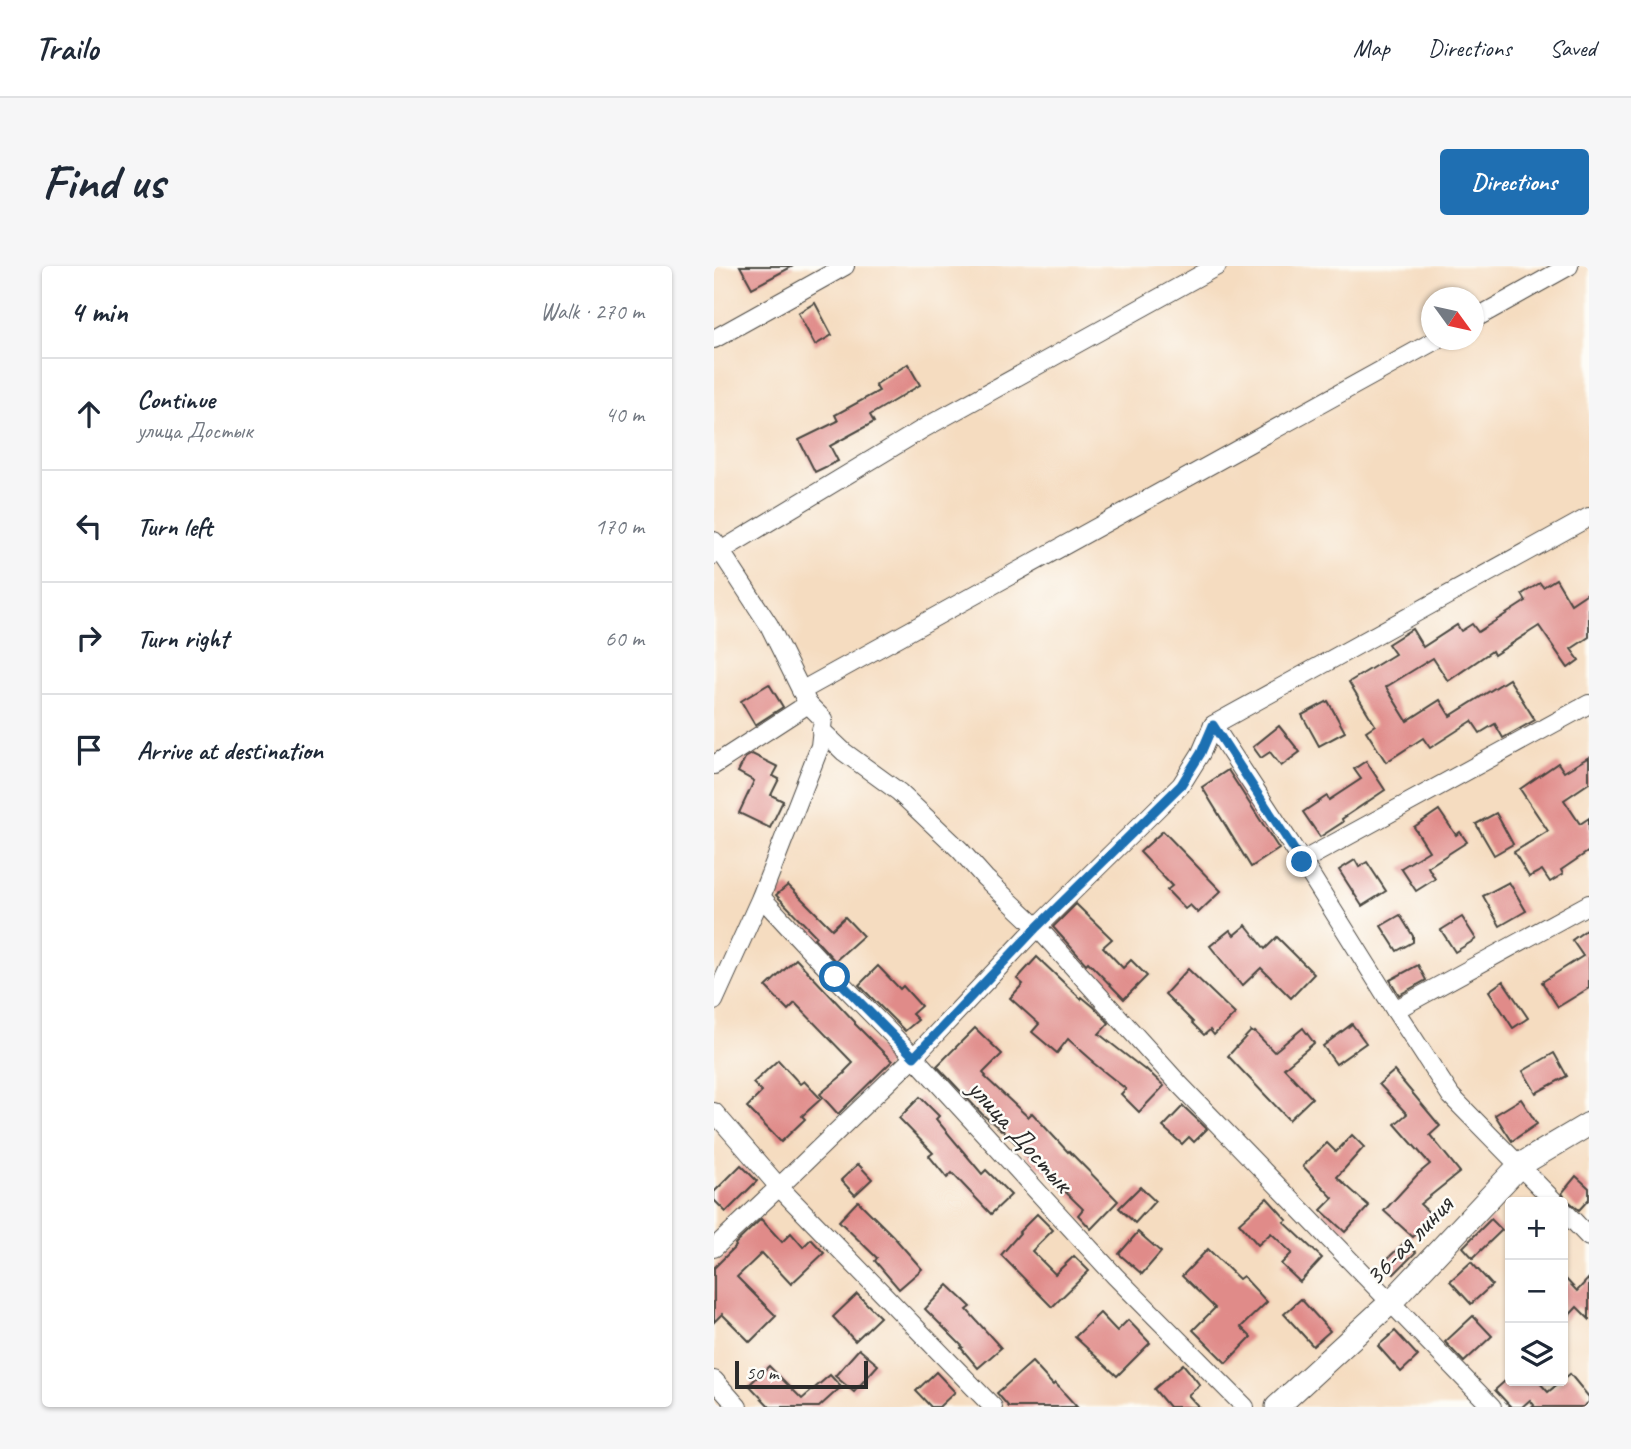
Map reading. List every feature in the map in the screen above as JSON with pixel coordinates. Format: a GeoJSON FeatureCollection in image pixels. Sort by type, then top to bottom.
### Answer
{"type":"FeatureCollection","features":[{"type":"Feature","properties":{"kind":"street"},"geometry":{"type":"LineString","coordinates":[[714,339],[845,266]]}},
{"type":"Feature","properties":{"kind":"street"},"geometry":{"type":"LineString","coordinates":[[714,1001],[761,897],[820,746],[823,719],[805,698],[769,625],[716,549],[926,427],[1217,266]]}},
{"type":"Feature","properties":{"kind":"street"},"geometry":{"type":"LineString","coordinates":[[1484,313],[1569,266]]}},
{"type":"Feature","properties":{"kind":"street"},"geometry":{"type":"LineString","coordinates":[[714,765],[805,698],[1421,349]]}},
{"type":"Feature","properties":{"kind":"street"},"geometry":{"type":"LineString","coordinates":[[714,1248],[914,1057],[1037,927],[1181,785],[1201,753],[1213,725],[1589,517]]}},
{"type":"Feature","properties":{"kind":"street"},"geometry":{"type":"LineString","coordinates":[[1302,862],[1589,704]]}},
{"type":"Feature","properties":{"kind":"street"},"geometry":{"type":"LineString","coordinates":[[1213,725],[1451,1096],[1550,1197]]}},
{"type":"Feature","properties":{"kind":"street"},"geometry":{"type":"LineString","coordinates":[[821,730],[844,752],[899,792],[1037,927],[1180,1085],[1492,1407]]}},
{"type":"Feature","properties":{"kind":"street","name":"улица Достык"},"geometry":{"type":"LineString","coordinates":[[761,897],[914,1057],[1115,1276],[1245,1407]]}},
{"type":"Feature","properties":{"kind":"street"},"geometry":{"type":"LineString","coordinates":[[1395,1010],[1589,904]]}},
{"type":"Feature","properties":{"kind":"street"},"geometry":{"type":"LineString","coordinates":[[714,1112],[779,1187],[993,1407]]}},
{"type":"Feature","properties":{"kind":"street","name":"36-ая линия"},"geometry":{"type":"LineString","coordinates":[[1277,1407],[1391,1302],[1520,1165],[1589,1124]]}},
{"type":"Feature","properties":{"kind":"street"},"geometry":{"type":"LineString","coordinates":[[1568,1215],[1589,1237]]}},
{"type":"Feature","properties":{"kind":"street"},"geometry":{"type":"LineString","coordinates":[[714,1380],[738,1407]]}},
{"type":"Feature","properties":{"kind":"building"},"geometry":{"type":"Polygon","coordinates":[[[740,266],[793,266],[752,288],[740,266]]]}},
{"type":"Feature","properties":{"kind":"building"},"geometry":{"type":"Polygon","coordinates":[[[815,303],[832,335],[815,345],[798,313],[815,303]]]}},
{"type":"Feature","properties":{"kind":"building"},"geometry":{"type":"Polygon","coordinates":[[[908,364],[920,385],[870,415],[874,422],[830,446],[838,461],[815,472],[799,440],[838,421],[835,415],[879,391],[875,385],[908,364]]]}},
{"type":"Feature","properties":{"kind":"building"},"geometry":{"type":"Polygon","coordinates":[[[1556,579],[1571,604],[1589,592],[1589,637],[1571,649],[1579,660],[1568,668],[1539,626],[1494,655],[1492,651],[1448,681],[1433,658],[1386,687],[1407,721],[1440,700],[1450,716],[1509,679],[1535,720],[1503,738],[1495,724],[1480,733],[1472,721],[1430,748],[1423,738],[1386,762],[1366,731],[1375,725],[1349,682],[1395,654],[1388,644],[1412,629],[1423,647],[1457,625],[1461,631],[1472,624],[1478,632],[1526,601],[1522,594],[1540,583],[1543,587],[1556,579]]]}},
{"type":"Feature","properties":{"kind":"building"},"geometry":{"type":"Polygon","coordinates":[[[769,684],[783,707],[755,725],[741,701],[769,684]]]}},
{"type":"Feature","properties":{"kind":"building"},"geometry":{"type":"Polygon","coordinates":[[[1328,701],[1345,732],[1319,746],[1302,715],[1328,701]]]}},
{"type":"Feature","properties":{"kind":"building"},"geometry":{"type":"Polygon","coordinates":[[[1279,726],[1300,752],[1281,766],[1270,752],[1261,758],[1253,747],[1279,726]]]}},
{"type":"Feature","properties":{"kind":"building"},"geometry":{"type":"Polygon","coordinates":[[[752,754],[778,767],[773,776],[779,779],[771,795],[783,801],[770,828],[739,813],[754,781],[738,772],[745,758],[752,754]]]}},
{"type":"Feature","properties":{"kind":"building"},"geometry":{"type":"Polygon","coordinates":[[[1589,757],[1589,783],[1564,800],[1580,824],[1589,818],[1589,851],[1561,870],[1563,874],[1550,882],[1542,870],[1529,877],[1514,852],[1548,831],[1520,789],[1558,763],[1564,772],[1589,757]]]}},
{"type":"Feature","properties":{"kind":"building"},"geometry":{"type":"Polygon","coordinates":[[[1366,761],[1385,790],[1320,837],[1303,812],[1327,796],[1329,800],[1361,779],[1354,769],[1366,761]]]}},
{"type":"Feature","properties":{"kind":"building"},"geometry":{"type":"Polygon","coordinates":[[[1228,770],[1279,849],[1251,867],[1202,787],[1228,770]]]}},
{"type":"Feature","properties":{"kind":"building"},"geometry":{"type":"Polygon","coordinates":[[[1439,810],[1456,835],[1460,832],[1467,842],[1428,867],[1435,879],[1416,891],[1401,868],[1429,851],[1414,827],[1439,810]]]}},
{"type":"Feature","properties":{"kind":"building"},"geometry":{"type":"Polygon","coordinates":[[[1496,813],[1513,844],[1494,855],[1476,824],[1496,813]]]}},
{"type":"Feature","properties":{"kind":"building"},"geometry":{"type":"Polygon","coordinates":[[[1163,831],[1221,891],[1198,913],[1190,905],[1185,909],[1167,890],[1172,886],[1140,852],[1163,831]]]}},
{"type":"Feature","properties":{"kind":"building"},"geometry":{"type":"Polygon","coordinates":[[[1355,860],[1359,867],[1367,862],[1386,891],[1362,906],[1339,870],[1355,860]]]}},
{"type":"Feature","properties":{"kind":"building"},"geometry":{"type":"Polygon","coordinates":[[[1509,882],[1526,911],[1500,926],[1483,896],[1509,882]]]}},
{"type":"Feature","properties":{"kind":"building"},"geometry":{"type":"Polygon","coordinates":[[[788,885],[832,929],[845,917],[863,936],[835,961],[814,938],[816,936],[776,895],[788,885]]]}},
{"type":"Feature","properties":{"kind":"building"},"geometry":{"type":"Polygon","coordinates":[[[1076,904],[1112,939],[1103,947],[1123,968],[1131,960],[1147,976],[1124,999],[1088,962],[1086,964],[1053,927],[1076,904]]]}},
{"type":"Feature","properties":{"kind":"building"},"geometry":{"type":"Polygon","coordinates":[[[1400,915],[1413,936],[1413,942],[1397,951],[1381,926],[1400,915]]]}},
{"type":"Feature","properties":{"kind":"building"},"geometry":{"type":"Polygon","coordinates":[[[1462,917],[1476,939],[1455,952],[1441,930],[1462,917]]]}},
{"type":"Feature","properties":{"kind":"building"},"geometry":{"type":"Polygon","coordinates":[[[1246,925],[1265,949],[1277,937],[1314,974],[1291,998],[1261,968],[1242,986],[1210,946],[1230,930],[1234,935],[1246,925]]]}},
{"type":"Feature","properties":{"kind":"building"},"geometry":{"type":"Polygon","coordinates":[[[1589,928],[1589,988],[1558,1007],[1542,982],[1583,956],[1572,940],[1589,928]]]}},
{"type":"Feature","properties":{"kind":"building"},"geometry":{"type":"Polygon","coordinates":[[[1037,957],[1109,1023],[1099,1034],[1164,1086],[1139,1112],[1121,1094],[1126,1089],[1068,1039],[1057,1053],[1032,1032],[1039,1024],[1010,998],[1023,984],[1017,979],[1037,957]]]}},
{"type":"Feature","properties":{"kind":"building"},"geometry":{"type":"Polygon","coordinates":[[[796,959],[892,1061],[838,1114],[820,1094],[853,1063],[795,1003],[788,1010],[766,987],[796,959]]]}},
{"type":"Feature","properties":{"kind":"building"},"geometry":{"type":"Polygon","coordinates":[[[1418,965],[1426,980],[1399,995],[1390,980],[1418,965]]]}},
{"type":"Feature","properties":{"kind":"building"},"geometry":{"type":"Polygon","coordinates":[[[878,966],[900,989],[903,986],[921,1006],[912,1014],[918,1020],[905,1031],[859,985],[878,966]]]}},
{"type":"Feature","properties":{"kind":"building"},"geometry":{"type":"Polygon","coordinates":[[[1188,969],[1235,1014],[1214,1035],[1210,1030],[1204,1035],[1165,994],[1188,969]]]}},
{"type":"Feature","properties":{"kind":"building"},"geometry":{"type":"Polygon","coordinates":[[[1503,981],[1528,1018],[1513,1028],[1489,991],[1503,981]]]}},
{"type":"Feature","properties":{"kind":"building"},"geometry":{"type":"Polygon","coordinates":[[[1352,1024],[1366,1043],[1336,1064],[1323,1046],[1352,1024]]]}},
{"type":"Feature","properties":{"kind":"building"},"geometry":{"type":"Polygon","coordinates":[[[975,1028],[1002,1054],[983,1073],[985,1077],[1028,1117],[1032,1113],[1118,1201],[1091,1229],[1078,1215],[1083,1209],[1002,1129],[982,1114],[937,1066],[975,1028]]]}},
{"type":"Feature","properties":{"kind":"building"},"geometry":{"type":"Polygon","coordinates":[[[1303,1028],[1314,1043],[1284,1068],[1312,1098],[1289,1120],[1228,1056],[1251,1031],[1274,1052],[1303,1028]]]}},
{"type":"Feature","properties":{"kind":"building"},"geometry":{"type":"Polygon","coordinates":[[[1554,1053],[1567,1076],[1536,1093],[1523,1071],[1554,1053]]]}},
{"type":"Feature","properties":{"kind":"building"},"geometry":{"type":"Polygon","coordinates":[[[778,1060],[800,1084],[804,1081],[821,1099],[802,1116],[805,1119],[781,1142],[747,1107],[762,1092],[753,1083],[778,1060]]]}},
{"type":"Feature","properties":{"kind":"building"},"geometry":{"type":"Polygon","coordinates":[[[1394,1071],[1440,1126],[1430,1135],[1460,1172],[1420,1204],[1433,1216],[1413,1237],[1384,1211],[1430,1164],[1395,1124],[1407,1114],[1379,1084],[1394,1071]]]}},
{"type":"Feature","properties":{"kind":"building"},"geometry":{"type":"Polygon","coordinates":[[[920,1097],[939,1116],[936,1119],[982,1174],[986,1170],[1011,1195],[991,1214],[952,1173],[947,1178],[929,1156],[933,1153],[899,1118],[920,1097]]]}},
{"type":"Feature","properties":{"kind":"building"},"geometry":{"type":"Polygon","coordinates":[[[1521,1099],[1537,1124],[1512,1141],[1495,1115],[1521,1099]]]}},
{"type":"Feature","properties":{"kind":"building"},"geometry":{"type":"Polygon","coordinates":[[[1183,1106],[1207,1129],[1194,1142],[1189,1137],[1182,1144],[1163,1127],[1183,1106]]]}},
{"type":"Feature","properties":{"kind":"building"},"geometry":{"type":"Polygon","coordinates":[[[1352,1135],[1364,1147],[1337,1177],[1369,1206],[1345,1232],[1321,1210],[1333,1198],[1303,1166],[1327,1143],[1336,1152],[1352,1135]]]}},
{"type":"Feature","properties":{"kind":"building"},"geometry":{"type":"Polygon","coordinates":[[[858,1164],[872,1179],[855,1195],[841,1180],[858,1164]]]}},
{"type":"Feature","properties":{"kind":"building"},"geometry":{"type":"Polygon","coordinates":[[[741,1165],[757,1181],[726,1212],[714,1200],[714,1192],[741,1165]]]}},
{"type":"Feature","properties":{"kind":"building"},"geometry":{"type":"Polygon","coordinates":[[[1576,1176],[1589,1188],[1589,1199],[1579,1210],[1562,1193],[1576,1176]]]}},
{"type":"Feature","properties":{"kind":"building"},"geometry":{"type":"Polygon","coordinates":[[[1140,1187],[1155,1201],[1135,1223],[1119,1208],[1140,1187]]]}},
{"type":"Feature","properties":{"kind":"building"},"geometry":{"type":"Polygon","coordinates":[[[1267,1198],[1287,1220],[1284,1222],[1322,1258],[1300,1282],[1281,1264],[1292,1253],[1271,1233],[1258,1245],[1239,1223],[1267,1198]]]}},
{"type":"Feature","properties":{"kind":"building"},"geometry":{"type":"Polygon","coordinates":[[[858,1201],[922,1269],[899,1289],[875,1261],[877,1258],[839,1221],[858,1201]]]}},
{"type":"Feature","properties":{"kind":"building"},"geometry":{"type":"Polygon","coordinates":[[[1037,1214],[1053,1230],[1032,1251],[1055,1274],[1074,1256],[1089,1271],[1052,1307],[1001,1255],[1037,1214]]]}},
{"type":"Feature","properties":{"kind":"building"},"geometry":{"type":"Polygon","coordinates":[[[761,1219],[782,1242],[791,1233],[803,1247],[811,1239],[824,1253],[791,1284],[762,1253],[737,1277],[776,1316],[750,1342],[722,1314],[714,1322],[714,1268],[761,1219]]]}},
{"type":"Feature","properties":{"kind":"building"},"geometry":{"type":"Polygon","coordinates":[[[1491,1219],[1502,1230],[1473,1258],[1463,1247],[1491,1219]]]}},
{"type":"Feature","properties":{"kind":"building"},"geometry":{"type":"Polygon","coordinates":[[[1138,1232],[1161,1252],[1142,1274],[1119,1254],[1138,1232]]]}},
{"type":"Feature","properties":{"kind":"building"},"geometry":{"type":"Polygon","coordinates":[[[1406,1241],[1416,1252],[1394,1274],[1383,1263],[1406,1241]]]}},
{"type":"Feature","properties":{"kind":"building"},"geometry":{"type":"Polygon","coordinates":[[[1208,1249],[1239,1279],[1243,1276],[1267,1302],[1241,1327],[1251,1337],[1226,1363],[1193,1330],[1215,1308],[1182,1276],[1208,1249]]]}},
{"type":"Feature","properties":{"kind":"building"},"geometry":{"type":"Polygon","coordinates":[[[1471,1262],[1492,1285],[1471,1304],[1450,1281],[1471,1262]]]}},
{"type":"Feature","properties":{"kind":"building"},"geometry":{"type":"Polygon","coordinates":[[[1589,1278],[1589,1319],[1577,1307],[1568,1317],[1568,1281],[1577,1291],[1589,1278]]]}},
{"type":"Feature","properties":{"kind":"building"},"geometry":{"type":"Polygon","coordinates":[[[948,1285],[971,1307],[967,1310],[1001,1348],[978,1368],[961,1348],[963,1347],[925,1309],[948,1285]]]}},
{"type":"Feature","properties":{"kind":"building"},"geometry":{"type":"Polygon","coordinates":[[[857,1294],[880,1317],[855,1341],[833,1317],[857,1294]]]}},
{"type":"Feature","properties":{"kind":"building"},"geometry":{"type":"Polygon","coordinates":[[[1301,1299],[1330,1331],[1313,1346],[1284,1314],[1301,1299]]]}},
{"type":"Feature","properties":{"kind":"building"},"geometry":{"type":"Polygon","coordinates":[[[1100,1313],[1117,1331],[1128,1320],[1150,1343],[1117,1376],[1075,1337],[1100,1313]]]}},
{"type":"Feature","properties":{"kind":"building"},"geometry":{"type":"Polygon","coordinates":[[[1473,1316],[1492,1336],[1464,1362],[1445,1342],[1473,1316]]]}},
{"type":"Feature","properties":{"kind":"building"},"geometry":{"type":"Polygon","coordinates":[[[1395,1331],[1418,1356],[1401,1372],[1378,1346],[1395,1331]]]}},
{"type":"Feature","properties":{"kind":"building"},"geometry":{"type":"Polygon","coordinates":[[[859,1349],[878,1365],[854,1392],[835,1376],[859,1349]]]}},
{"type":"Feature","properties":{"kind":"building"},"geometry":{"type":"Polygon","coordinates":[[[1032,1362],[1077,1407],[1009,1407],[997,1393],[1032,1362]]]}},
{"type":"Feature","properties":{"kind":"building"},"geometry":{"type":"Polygon","coordinates":[[[1183,1364],[1200,1385],[1188,1395],[1199,1407],[1169,1407],[1154,1389],[1183,1364]]]}},
{"type":"Feature","properties":{"kind":"building"},"geometry":{"type":"Polygon","coordinates":[[[769,1366],[802,1399],[830,1375],[841,1387],[819,1407],[770,1407],[749,1385],[769,1366]]]}},
{"type":"Feature","properties":{"kind":"building"},"geometry":{"type":"Polygon","coordinates":[[[936,1372],[955,1392],[939,1407],[931,1407],[916,1391],[936,1372]]]}},
{"type":"Feature","properties":{"kind":"building"},"geometry":{"type":"Polygon","coordinates":[[[1570,1374],[1589,1397],[1589,1402],[1583,1407],[1531,1407],[1534,1405],[1530,1400],[1522,1407],[1511,1407],[1495,1390],[1505,1381],[1505,1386],[1543,1386],[1548,1392],[1555,1386],[1568,1386],[1570,1374]]]}},
{"type":"Feature","properties":{"kind":"route"},"geometry":{"type":"LineString","coordinates":[[835,977],[914,1057],[1037,927],[1181,785],[1201,753],[1213,725],[1302,862]]}}]}
